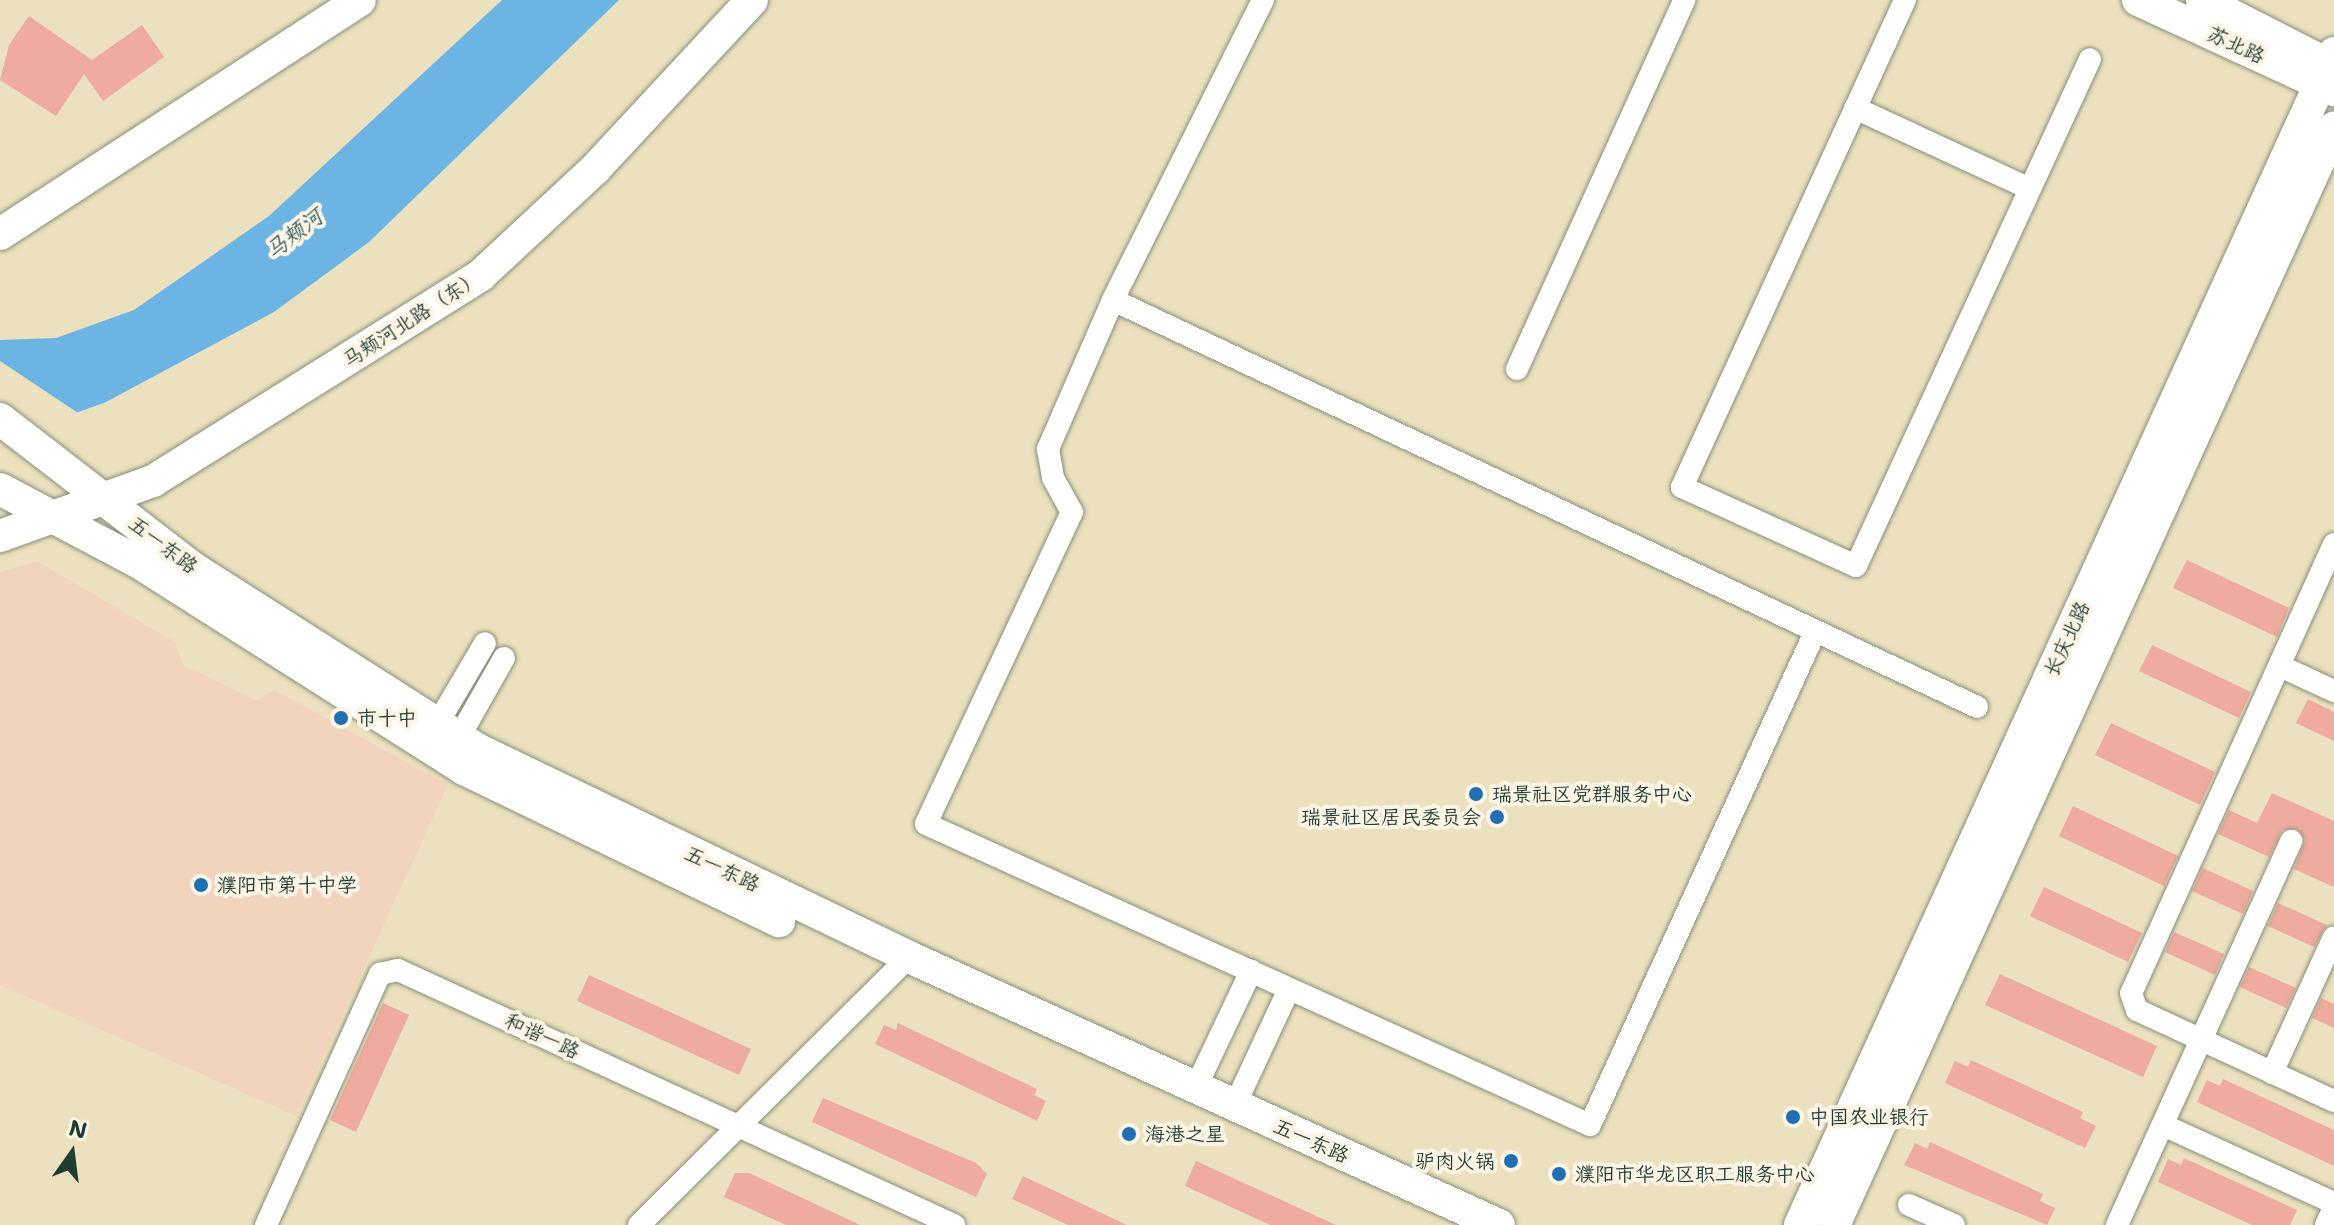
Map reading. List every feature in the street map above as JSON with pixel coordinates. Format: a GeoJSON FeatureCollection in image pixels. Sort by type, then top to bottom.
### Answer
{"type":"FeatureCollection","features":[{"type":"Feature","properties":{"kind":"street"},"geometry":{"type":"LineString","coordinates":[[0,234],[360,0]]}},
{"type":"Feature","properties":{"kind":"street","name":"马颊河北路（东）"},"geometry":{"type":"LineString","coordinates":[[0,536],[153,481],[481,275],[596,168],[752,0]]}},
{"type":"Feature","properties":{"kind":"street"},"geometry":{"type":"LineString","coordinates":[[1263,0],[1113,300],[1048,449],[1053,478],[1072,512],[926,824],[1590,1125],[1815,632]]}},
{"type":"Feature","properties":{"kind":"street"},"geometry":{"type":"LineString","coordinates":[[1517,369],[1684,0]]}},
{"type":"Feature","properties":{"kind":"street"},"geometry":{"type":"LineString","coordinates":[[1905,0],[1682,487],[1856,566],[2090,59]]}},
{"type":"Feature","properties":{"kind":"street","name":"苏北路"},"geometry":{"type":"LineString","coordinates":[[2138,0],[2330,72]]}},
{"type":"Feature","properties":{"kind":"street","name":"苏北路"},"geometry":{"type":"LineString","coordinates":[[2202,0],[2330,72]]}},
{"type":"Feature","properties":{"kind":"street","name":"长庆北路"},"geometry":{"type":"LineString","coordinates":[[1800,1225],[2330,72]]}},
{"type":"Feature","properties":{"kind":"street"},"geometry":{"type":"LineString","coordinates":[[1855,108],[2028,188]]}},
{"type":"Feature","properties":{"kind":"street","name":"长庆北路"},"geometry":{"type":"LineString","coordinates":[[1834,1225],[2334,128]]}},
{"type":"Feature","properties":{"kind":"street"},"geometry":{"type":"LineString","coordinates":[[1113,300],[1977,707]]}},
{"type":"Feature","properties":{"kind":"street","name":"五一东路"},"geometry":{"type":"LineString","coordinates":[[0,419],[49,451],[193,568],[447,733],[900,965],[1195,1089],[1499,1225]]}},
{"type":"Feature","properties":{"kind":"street","name":"五一东路"},"geometry":{"type":"LineString","coordinates":[[0,489],[138,562],[464,769],[900,965],[1445,1225]]}},
{"type":"Feature","properties":{"kind":"street"},"geometry":{"type":"LineString","coordinates":[[2334,544],[2131,993],[2137,1010],[2334,1101]]}},
{"type":"Feature","properties":{"kind":"street"},"geometry":{"type":"LineString","coordinates":[[447,733],[485,643]]}},
{"type":"Feature","properties":{"kind":"street"},"geometry":{"type":"LineString","coordinates":[[447,733],[504,658]]}},
{"type":"Feature","properties":{"kind":"street"},"geometry":{"type":"LineString","coordinates":[[2280,666],[2334,691]]}},
{"type":"Feature","properties":{"kind":"street"},"geometry":{"type":"LineString","coordinates":[[2117,1225],[2291,841]]}},
{"type":"Feature","properties":{"kind":"street"},"geometry":{"type":"LineString","coordinates":[[2272,1073],[2334,937]]}},
{"type":"Feature","properties":{"kind":"street"},"geometry":{"type":"LineString","coordinates":[[639,1225],[900,965]]}},
{"type":"Feature","properties":{"kind":"street","name":"和谐一路"},"geometry":{"type":"LineString","coordinates":[[266,1225],[380,974],[398,970],[954,1225]]}},
{"type":"Feature","properties":{"kind":"street"},"geometry":{"type":"LineString","coordinates":[[1195,1089],[1251,971]]}},
{"type":"Feature","properties":{"kind":"street"},"geometry":{"type":"LineString","coordinates":[[1234,1107],[1289,989]]}},
{"type":"Feature","properties":{"kind":"street"},"geometry":{"type":"LineString","coordinates":[[2163,1125],[2334,1205],[2326,1225]]}},
{"type":"Feature","properties":{"kind":"street"},"geometry":{"type":"LineString","coordinates":[[1909,1205],[1954,1225]]}},
{"type":"Feature","properties":{"kind":"shaded area","name":"濮阳市第十中学"},"geometry":{"type":"Polygon","coordinates":[[[37,561],[175,642],[183,665],[256,700],[275,690],[448,785],[296,1116],[0,985],[0,572],[37,561]]]}},
{"type":"Feature","properties":{"kind":"water","name":"马颊河"},"geometry":{"type":"Polygon","coordinates":[[[502,0],[619,0],[369,242],[274,312],[104,403],[0,439],[0,340],[56,338],[134,310],[269,216],[502,0]]]}},
{"type":"Feature","properties":{"kind":"pier"},"geometry":{"type":"Polygon","coordinates":[[[0,361],[81,415],[0,443],[0,361]]]}},
{"type":"Feature","properties":{"kind":"building"},"geometry":{"type":"Polygon","coordinates":[[[29,16],[92,60],[142,25],[164,57],[103,101],[84,74],[56,116],[0,80],[9,45],[29,16]]]}},
{"type":"Feature","properties":{"kind":"building"},"geometry":{"type":"Polygon","coordinates":[[[2187,560],[2289,608],[2277,637],[2173,588],[2187,560]]]}},
{"type":"Feature","properties":{"kind":"building"},"geometry":{"type":"Polygon","coordinates":[[[2152,645],[2251,692],[2239,718],[2139,671],[2152,645]]]}},
{"type":"Feature","properties":{"kind":"building"},"geometry":{"type":"Polygon","coordinates":[[[2308,699],[2334,712],[2334,741],[2296,723],[2308,699]]]}},
{"type":"Feature","properties":{"kind":"building"},"geometry":{"type":"Polygon","coordinates":[[[2111,723],[2215,772],[2200,805],[2095,755],[2111,723]]]}},
{"type":"Feature","properties":{"kind":"building"},"geometry":{"type":"Polygon","coordinates":[[[2272,793],[2334,821],[2334,887],[2294,869],[2305,840],[2297,829],[2282,830],[2269,857],[2218,834],[2229,810],[2257,823],[2272,793]]]}},
{"type":"Feature","properties":{"kind":"building"},"geometry":{"type":"Polygon","coordinates":[[[2073,806],[2178,856],[2164,886],[2059,836],[2073,806]]]}},
{"type":"Feature","properties":{"kind":"building"},"geometry":{"type":"Polygon","coordinates":[[[2203,868],[2253,891],[2243,914],[2192,891],[2203,868]]]}},
{"type":"Feature","properties":{"kind":"building"},"geometry":{"type":"Polygon","coordinates":[[[2044,887],[2142,933],[2128,962],[2030,916],[2044,887]]]}},
{"type":"Feature","properties":{"kind":"building"},"geometry":{"type":"Polygon","coordinates":[[[2278,903],[2327,925],[2314,947],[2268,926],[2278,903]]]}},
{"type":"Feature","properties":{"kind":"building"},"geometry":{"type":"Polygon","coordinates":[[[2174,932],[2224,954],[2215,975],[2165,952],[2174,932]]]}},
{"type":"Feature","properties":{"kind":"building"},"geometry":{"type":"Polygon","coordinates":[[[2249,967],[2296,988],[2286,1008],[2240,987],[2249,967]]]}},
{"type":"Feature","properties":{"kind":"building"},"geometry":{"type":"Polygon","coordinates":[[[2000,974],[2157,1046],[2143,1077],[1985,1005],[2000,974]]]}},
{"type":"Feature","properties":{"kind":"building"},"geometry":{"type":"Polygon","coordinates":[[[589,975],[751,1049],[739,1075],[577,1001],[589,975]]]}},
{"type":"Feature","properties":{"kind":"building"},"geometry":{"type":"Polygon","coordinates":[[[2321,998],[2334,1004],[2334,1028],[2312,1018],[2321,998]]]}},
{"type":"Feature","properties":{"kind":"building"},"geometry":{"type":"Polygon","coordinates":[[[383,1003],[409,1015],[356,1132],[330,1120],[383,1003]]]}},
{"type":"Feature","properties":{"kind":"building"},"geometry":{"type":"Polygon","coordinates":[[[898,1023],[1037,1089],[1034,1095],[1046,1101],[1037,1121],[875,1044],[884,1025],[896,1030],[898,1023]]]}},
{"type":"Feature","properties":{"kind":"building"},"geometry":{"type":"Polygon","coordinates":[[[1971,1060],[2083,1112],[2080,1118],[2096,1126],[2085,1148],[1945,1083],[1955,1061],[1968,1067],[1971,1060]]]}},
{"type":"Feature","properties":{"kind":"building"},"geometry":{"type":"Polygon","coordinates":[[[2223,1079],[2334,1130],[2334,1166],[2197,1102],[2207,1080],[2220,1086],[2223,1079]]]}},
{"type":"Feature","properties":{"kind":"building"},"geometry":{"type":"Polygon","coordinates":[[[823,1098],[976,1163],[987,1174],[976,1197],[812,1122],[823,1098]]]}},
{"type":"Feature","properties":{"kind":"building"},"geometry":{"type":"Polygon","coordinates":[[[1930,1142],[2043,1194],[2040,1201],[2055,1208],[2047,1225],[1904,1165],[1915,1143],[1927,1149],[1930,1142]]]}},
{"type":"Feature","properties":{"kind":"building"},"geometry":{"type":"Polygon","coordinates":[[[2184,1158],[2297,1210],[2290,1225],[2252,1225],[2158,1182],[2168,1159],[2181,1165],[2184,1158]]]}},
{"type":"Feature","properties":{"kind":"building"},"geometry":{"type":"Polygon","coordinates":[[[1196,1161],[1336,1225],[1270,1225],[1185,1186],[1196,1161]]]}},
{"type":"Feature","properties":{"kind":"building"},"geometry":{"type":"Polygon","coordinates":[[[735,1173],[749,1173],[860,1225],[786,1225],[724,1197],[735,1173]]]}},
{"type":"Feature","properties":{"kind":"building"},"geometry":{"type":"Polygon","coordinates":[[[1023,1176],[1127,1225],[1068,1225],[1012,1199],[1023,1176]]]}},
{"type":"Feature","properties":{"kind":"place","name":"市十中"},"geometry":{"type":"Point","coordinates":[341,718]}},
{"type":"Feature","properties":{"kind":"place","name":"瑞景社区党群服务中心"},"geometry":{"type":"Point","coordinates":[1476,794]}},
{"type":"Feature","properties":{"kind":"place","name":"瑞景社区居民委员会"},"geometry":{"type":"Point","coordinates":[1497,817]}},
{"type":"Feature","properties":{"kind":"place","name":"濮阳市第十中学"},"geometry":{"type":"Point","coordinates":[201,885]}},
{"type":"Feature","properties":{"kind":"place","name":"中国农业银行"},"geometry":{"type":"Point","coordinates":[1793,1117]}},
{"type":"Feature","properties":{"kind":"place","name":"海港之星"},"geometry":{"type":"Point","coordinates":[1129,1134]}},
{"type":"Feature","properties":{"kind":"place","name":"驴肉火锅"},"geometry":{"type":"Point","coordinates":[1511,1161]}},
{"type":"Feature","properties":{"kind":"place","name":"濮阳市华龙区职工服务中心"},"geometry":{"type":"Point","coordinates":[1559,1174]}}]}
